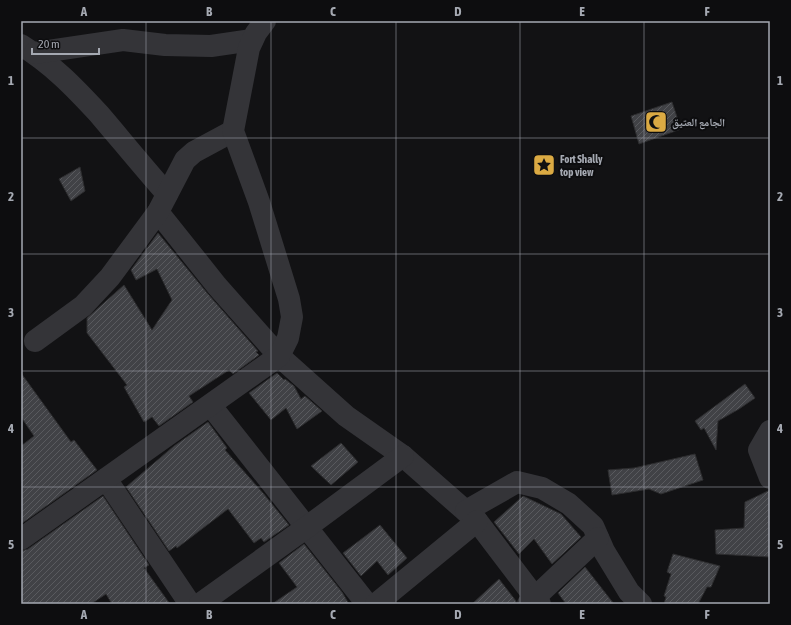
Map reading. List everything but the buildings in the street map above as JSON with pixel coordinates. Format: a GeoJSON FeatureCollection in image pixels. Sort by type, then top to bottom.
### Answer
{"type":"FeatureCollection","features":[{"type":"Feature","properties":{"kind":"street"},"geometry":{"type":"LineString","coordinates":[[21,539],[211,406],[279,356],[288,338],[292,317],[289,299],[259,202],[233,131],[249,48],[252,40],[264,21]]}},
{"type":"Feature","properties":{"kind":"street"},"geometry":{"type":"LineString","coordinates":[[28,49],[123,40],[165,45],[211,46],[252,40]]}},
{"type":"Feature","properties":{"kind":"street"},"geometry":{"type":"LineString","coordinates":[[28,49],[69,82],[116,134],[217,286],[279,356],[346,416],[403,456],[472,516],[535,602],[598,538]]}},
{"type":"Feature","properties":{"kind":"street"},"geometry":{"type":"LineString","coordinates":[[35,340],[83,306],[110,277],[162,203],[185,160],[194,152],[233,131]]}},
{"type":"Feature","properties":{"kind":"street"},"geometry":{"type":"LineString","coordinates":[[211,406],[368,604]]}},
{"type":"Feature","properties":{"kind":"street"},"geometry":{"type":"LineString","coordinates":[[770,431],[759,450],[770,478]]}},
{"type":"Feature","properties":{"kind":"street"},"geometry":{"type":"LineString","coordinates":[[200,604],[403,456]]}},
{"type":"Feature","properties":{"kind":"street"},"geometry":{"type":"LineString","coordinates":[[106,479],[190,604]]}},
{"type":"Feature","properties":{"kind":"street"},"geometry":{"type":"LineString","coordinates":[[376,604],[472,516],[517,482],[542,488],[569,504],[593,526],[604,551],[629,592],[641,604]]}},
{"type":"Feature","properties":{"kind":"place","name":"الجامع العتيق"},"geometry":{"type":"Point","coordinates":[656,122]}},
{"type":"Feature","properties":{"kind":"place","name":"Fort Shally top view"},"geometry":{"type":"Point","coordinates":[544,165]}}]}
